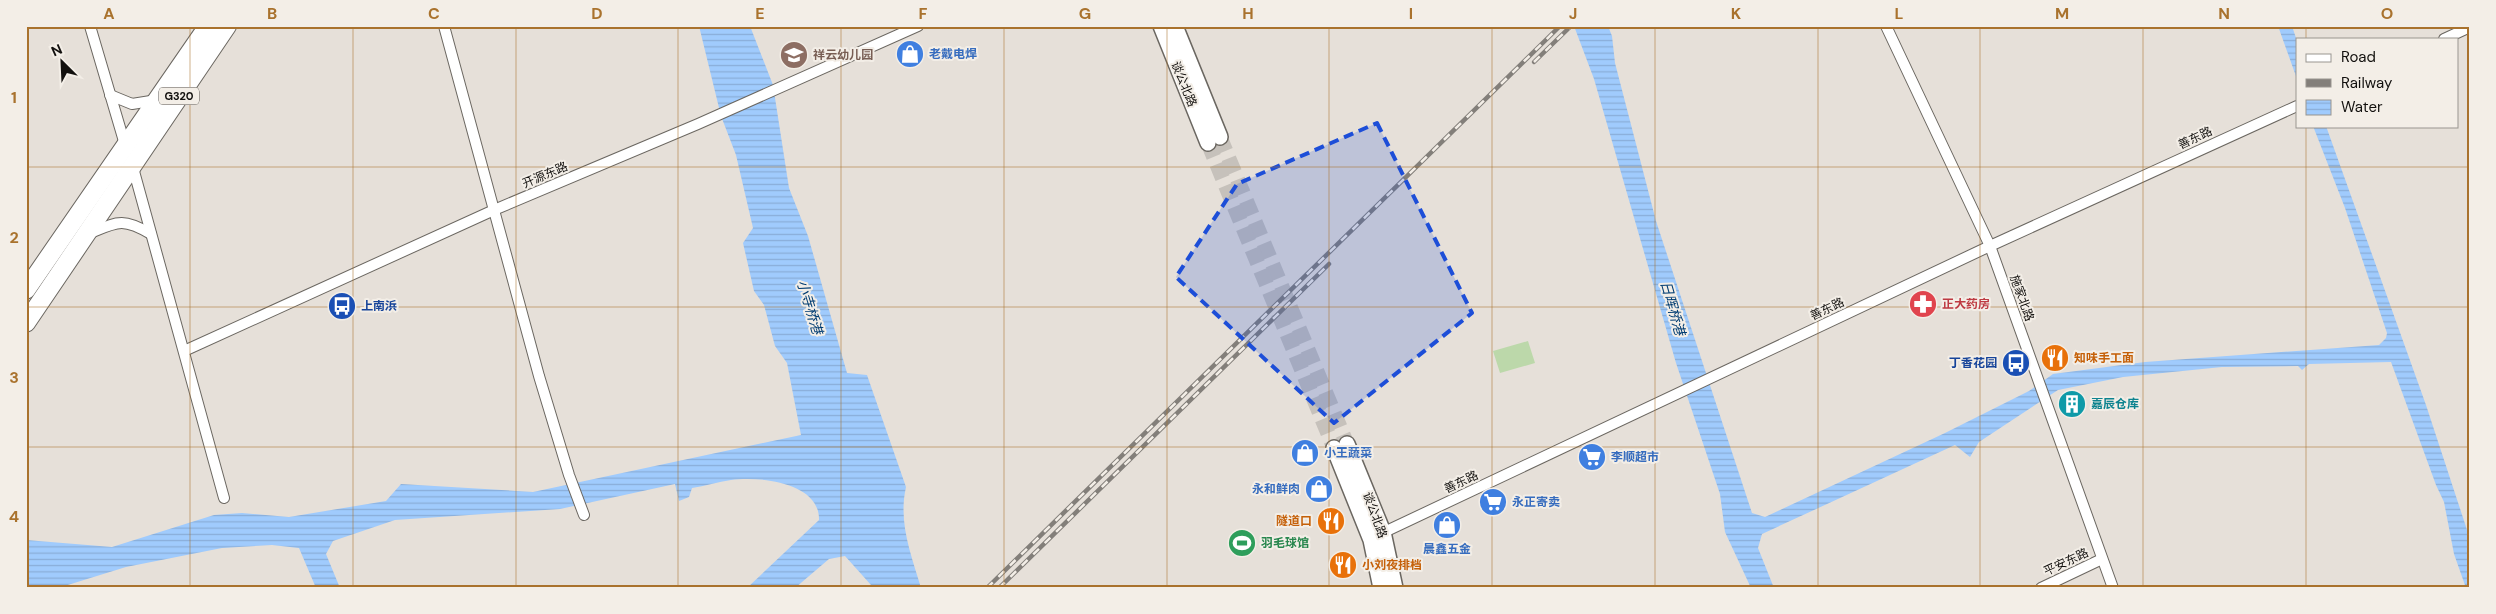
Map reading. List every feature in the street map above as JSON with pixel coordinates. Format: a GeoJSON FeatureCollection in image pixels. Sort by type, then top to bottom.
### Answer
{"type":"FeatureCollection","features":[{"type":"Feature","properties":{"kind":"highway","name":"G320"},"geometry":{"type":"LineString","coordinates":[[158,100],[208,26]]}},
{"type":"Feature","properties":{"kind":"highway","name":"G320"},"geometry":{"type":"LineString","coordinates":[[26,323],[227,26]]}},
{"type":"Feature","properties":{"kind":"highway"},"geometry":{"type":"LineString","coordinates":[[30,284],[158,100]]}},
{"type":"Feature","properties":{"kind":"main road","name":"谈公北路"},"geometry":{"type":"LineString","coordinates":[[1161,26],[1214,140],[1175,26]]}},
{"type":"Feature","properties":{"kind":"main road","name":"谈公北路"},"geometry":{"type":"LineString","coordinates":[[1340,446],[1377,536],[1395,588]]}},
{"type":"Feature","properties":{"kind":"main road","name":"谈公北路"},"geometry":{"type":"LineString","coordinates":[[1377,536],[1382,588]]}},
{"type":"Feature","properties":{"kind":"street"},"geometry":{"type":"LineString","coordinates":[[90,26],[132,165],[224,498]]}},
{"type":"Feature","properties":{"kind":"street"},"geometry":{"type":"LineString","coordinates":[[444,26],[569,475],[584,516]]}},
{"type":"Feature","properties":{"kind":"street","name":"开源东路"},"geometry":{"type":"LineString","coordinates":[[184,351],[494,210],[698,124],[918,26]]}},
{"type":"Feature","properties":{"kind":"street","name":"施家北路"},"geometry":{"type":"LineString","coordinates":[[1886,26],[1990,246],[2113,588]]}},
{"type":"Feature","properties":{"kind":"street"},"geometry":{"type":"LineString","coordinates":[[2446,38],[2470,27]]}},
{"type":"Feature","properties":{"kind":"street"},"geometry":{"type":"LineString","coordinates":[[110,96],[132,104],[158,100]]}},
{"type":"Feature","properties":{"kind":"street","name":"善东路"},"geometry":{"type":"LineString","coordinates":[[1377,536],[1990,246],[2296,106]]}},
{"type":"Feature","properties":{"kind":"street"},"geometry":{"type":"LineString","coordinates":[[86,235],[118,222],[135,224],[151,234]]}},
{"type":"Feature","properties":{"kind":"street","name":"平安东路"},"geometry":{"type":"LineString","coordinates":[[2041,588],[2102,559]]}},
{"type":"Feature","properties":{"kind":"highlighted area"},"geometry":{"type":"Polygon","coordinates":[[[1377,123],[1472,313],[1334,423],[1176,277],[1237,184],[1377,123]]]}},
{"type":"Feature","properties":{"kind":"green space"},"geometry":{"type":"Polygon","coordinates":[[[1528,341],[1535,363],[1500,373],[1493,351],[1528,341]]]}},
{"type":"Feature","properties":{"kind":"water","name":"小寺桥港"},"geometry":{"type":"Polygon","coordinates":[[[699,26],[750,26],[773,85],[789,188],[808,236],[847,373],[867,375],[906,487],[904,500],[905,525],[921,588],[870,588],[871,585],[845,556],[829,559],[795,588],[747,588],[819,520],[817,507],[810,497],[799,490],[786,484],[771,481],[743,479],[692,488],[689,497],[679,501],[675,484],[560,509],[395,520],[333,541],[326,554],[340,588],[316,588],[299,548],[272,545],[222,548],[126,567],[58,588],[26,588],[26,540],[112,547],[214,515],[242,513],[289,517],[386,501],[401,484],[533,492],[801,435],[787,363],[775,346],[764,305],[754,291],[743,243],[753,228],[736,155],[721,116],[699,26]]]}},
{"type":"Feature","properties":{"kind":"water","name":"日晖桥港"},"geometry":{"type":"Polygon","coordinates":[[[1574,26],[1608,26],[1612,36],[1615,63],[1656,221],[1752,513],[1765,517],[1945,433],[2029,391],[2053,374],[2145,362],[2379,345],[2386,338],[2387,333],[2345,208],[2314,128],[2327,128],[2426,405],[2470,539],[2470,588],[2466,588],[2454,554],[2444,502],[2391,362],[2309,364],[2302,370],[2298,366],[2222,367],[2123,377],[2058,390],[1979,442],[1970,457],[1955,445],[1762,534],[1758,548],[1774,588],[1751,588],[1725,532],[1720,494],[1676,363],[1594,79],[1574,26]]]}},
{"type":"Feature","properties":{"kind":"water"},"geometry":{"type":"Polygon","coordinates":[[[2278,26],[2292,26],[2296,38],[2296,76],[2278,26]]]}},
{"type":"Feature","properties":{"kind":"tunnel"},"geometry":{"type":"LineString","coordinates":[[1220,137],[1347,444]]}},
{"type":"Feature","properties":{"kind":"tunnel"},"geometry":{"type":"LineString","coordinates":[[1208,143],[1334,448]]}},
{"type":"Feature","properties":{"kind":"railway"},"geometry":{"type":"LineString","coordinates":[[987,588],[1560,26]]}},
{"type":"Feature","properties":{"kind":"railway"},"geometry":{"type":"LineString","coordinates":[[1534,62],[1571,26]]}},
{"type":"Feature","properties":{"kind":"railway"},"geometry":{"type":"LineString","coordinates":[[999,588],[1329,264]]}},
{"type":"Feature","properties":{"kind":"place","name":"老戴电焊"},"geometry":{"type":"Point","coordinates":[910,54]}},
{"type":"Feature","properties":{"kind":"place","name":"祥云幼儿园"},"geometry":{"type":"Point","coordinates":[794,55]}},
{"type":"Feature","properties":{"kind":"place","name":"正大药房"},"geometry":{"type":"Point","coordinates":[1923,304]}},
{"type":"Feature","properties":{"kind":"place","name":"上南浜"},"geometry":{"type":"Point","coordinates":[342,306]}},
{"type":"Feature","properties":{"kind":"place","name":"知味手工面"},"geometry":{"type":"Point","coordinates":[2055,358]}},
{"type":"Feature","properties":{"kind":"place","name":"丁香花园"},"geometry":{"type":"Point","coordinates":[2016,363]}},
{"type":"Feature","properties":{"kind":"place","name":"嘉辰仓库"},"geometry":{"type":"Point","coordinates":[2072,404]}},
{"type":"Feature","properties":{"kind":"place","name":"小王蔬菜"},"geometry":{"type":"Point","coordinates":[1305,453]}},
{"type":"Feature","properties":{"kind":"place","name":"李顺超市"},"geometry":{"type":"Point","coordinates":[1592,457]}},
{"type":"Feature","properties":{"kind":"place","name":"永和鲜肉"},"geometry":{"type":"Point","coordinates":[1319,489]}},
{"type":"Feature","properties":{"kind":"place","name":"永正寄卖"},"geometry":{"type":"Point","coordinates":[1493,502]}},
{"type":"Feature","properties":{"kind":"place","name":"隧道口"},"geometry":{"type":"Point","coordinates":[1331,521]}},
{"type":"Feature","properties":{"kind":"place","name":"晨鑫五金"},"geometry":{"type":"Point","coordinates":[1447,525]}},
{"type":"Feature","properties":{"kind":"place","name":"羽毛球馆"},"geometry":{"type":"Point","coordinates":[1242,543]}},
{"type":"Feature","properties":{"kind":"place","name":"小刘夜排档"},"geometry":{"type":"Point","coordinates":[1343,565]}}]}
